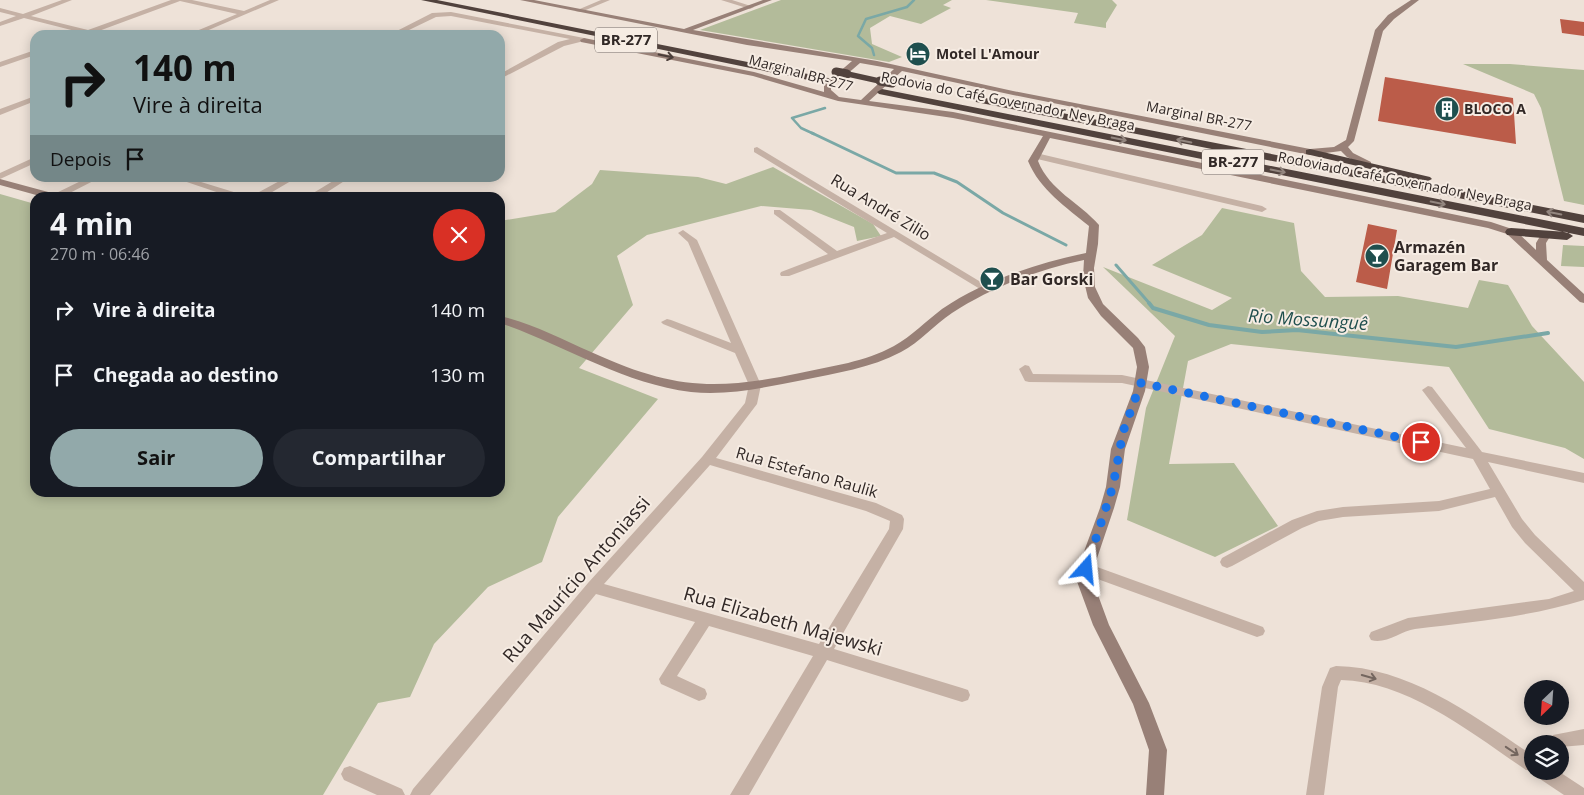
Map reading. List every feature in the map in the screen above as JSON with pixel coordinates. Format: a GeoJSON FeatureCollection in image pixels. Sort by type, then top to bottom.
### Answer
{"type":"FeatureCollection","features":[{"type":"Feature","properties":{"kind":"highway","name":"Rodovia do Café Governador Ney Braga"},"geometry":{"type":"LineString","coordinates":[[425,0],[553,26],[830,74],[847,74],[878,87],[892,83],[1584,219]]}},
{"type":"Feature","properties":{"kind":"highway","name":"BR-277"},"geometry":{"type":"LineString","coordinates":[[469,0],[807,66]]}},
{"type":"Feature","properties":{"kind":"highway"},"geometry":{"type":"LineString","coordinates":[[553,26],[584,40]]}},
{"type":"Feature","properties":{"kind":"highway","name":"Rodovia do Café Governador Ney Braga"},"geometry":{"type":"LineString","coordinates":[[830,74],[838,83],[878,87],[1584,232]]}},
{"type":"Feature","properties":{"kind":"highway"},"geometry":{"type":"LineString","coordinates":[[1310,152],[1368,164],[1524,208]]}},
{"type":"Feature","properties":{"kind":"highway"},"geometry":{"type":"LineString","coordinates":[[1511,232],[1584,236]]}},
{"type":"Feature","properties":{"kind":"street"},"geometry":{"type":"LineString","coordinates":[[0,24],[69,0]]}},
{"type":"Feature","properties":{"kind":"street"},"geometry":{"type":"LineString","coordinates":[[96,30],[177,0]]}},
{"type":"Feature","properties":{"kind":"street"},"geometry":{"type":"LineString","coordinates":[[182,0],[244,13]]}},
{"type":"Feature","properties":{"kind":"street"},"geometry":{"type":"LineString","coordinates":[[203,30],[276,0]]}},
{"type":"Feature","properties":{"kind":"street","name":"Marginal BR-277"},"geometry":{"type":"LineString","coordinates":[[523,0],[684,31],[900,68],[1013,93],[1310,152],[1343,147]]}},
{"type":"Feature","properties":{"kind":"street"},"geometry":{"type":"LineString","coordinates":[[579,11],[607,0]]}},
{"type":"Feature","properties":{"kind":"street"},"geometry":{"type":"LineString","coordinates":[[724,0],[750,7]]}},
{"type":"Feature","properties":{"kind":"street"},"geometry":{"type":"LineString","coordinates":[[684,31],[769,0]]}},
{"type":"Feature","properties":{"kind":"street"},"geometry":{"type":"LineString","coordinates":[[1368,164],[1350,155],[1343,147],[1351,138],[1379,30],[1392,17],[1416,0]]}},
{"type":"Feature","properties":{"kind":"street"},"geometry":{"type":"LineString","coordinates":[[0,10],[71,30]]}},
{"type":"Feature","properties":{"kind":"street"},"geometry":{"type":"LineString","coordinates":[[404,30],[435,15],[451,14],[584,40]]}},
{"type":"Feature","properties":{"kind":"street"},"geometry":{"type":"LineString","coordinates":[[505,74],[560,44],[584,40]]}},
{"type":"Feature","properties":{"kind":"street","name":"Marginal BR-277"},"geometry":{"type":"LineString","coordinates":[[584,40],[754,74],[862,103],[934,111],[1491,225],[1511,232]]}},
{"type":"Feature","properties":{"kind":"street"},"geometry":{"type":"LineString","coordinates":[[0,65],[30,54]]}},
{"type":"Feature","properties":{"kind":"street"},"geometry":{"type":"LineString","coordinates":[[838,98],[827,92],[827,87],[858,60]]}},
{"type":"Feature","properties":{"kind":"street"},"geometry":{"type":"LineString","coordinates":[[862,103],[900,68]]}},
{"type":"Feature","properties":{"kind":"street"},"geometry":{"type":"LineString","coordinates":[[0,112],[30,100]]}},
{"type":"Feature","properties":{"kind":"street"},"geometry":{"type":"LineString","coordinates":[[1048,134],[1033,161],[1035,170],[1046,184],[1094,225],[1095,237],[1087,264],[1088,281],[1094,299],[1104,312],[1132,338],[1142,352],[1144,364],[1141,383],[1123,432],[1111,495],[1083,576],[1101,625],[1141,703],[1158,750],[1155,795]]}},
{"type":"Feature","properties":{"kind":"street","name":"Rua André Zilio"},"geometry":{"type":"LineString","coordinates":[[757,150],[989,290]]}},
{"type":"Feature","properties":{"kind":"street"},"geometry":{"type":"LineString","coordinates":[[1036,156],[1262,209]]}},
{"type":"Feature","properties":{"kind":"street"},"geometry":{"type":"LineString","coordinates":[[0,176],[30,162]]}},
{"type":"Feature","properties":{"kind":"street"},"geometry":{"type":"LineString","coordinates":[[0,182],[39,192]]}},
{"type":"Feature","properties":{"kind":"street"},"geometry":{"type":"LineString","coordinates":[[67,192],[86,182]]}},
{"type":"Feature","properties":{"kind":"street"},"geometry":{"type":"LineString","coordinates":[[193,182],[226,192]]}},
{"type":"Feature","properties":{"kind":"street"},"geometry":{"type":"LineString","coordinates":[[265,192],[283,182]]}},
{"type":"Feature","properties":{"kind":"street"},"geometry":{"type":"LineString","coordinates":[[320,192],[337,182]]}},
{"type":"Feature","properties":{"kind":"street"},"geometry":{"type":"LineString","coordinates":[[777,212],[836,255]]}},
{"type":"Feature","properties":{"kind":"street"},"geometry":{"type":"LineString","coordinates":[[1511,232],[1584,300]]}},
{"type":"Feature","properties":{"kind":"street"},"geometry":{"type":"LineString","coordinates":[[682,233],[692,240],[755,385]]}},
{"type":"Feature","properties":{"kind":"street"},"geometry":{"type":"LineString","coordinates":[[785,274],[895,233]]}},
{"type":"Feature","properties":{"kind":"street"},"geometry":{"type":"LineString","coordinates":[[1542,260],[1541,243],[1546,235]]}},
{"type":"Feature","properties":{"kind":"street"},"geometry":{"type":"LineString","coordinates":[[505,321],[642,378],[677,386],[712,389],[755,385],[841,368],[875,359],[898,349],[959,304],[1068,259],[1089,256]]}},
{"type":"Feature","properties":{"kind":"street"},"geometry":{"type":"LineString","coordinates":[[667,322],[739,350]]}},
{"type":"Feature","properties":{"kind":"street"},"geometry":{"type":"LineString","coordinates":[[1025,369],[1029,378],[1122,378],[1584,478]]}},
{"type":"Feature","properties":{"kind":"street","name":"Rua Maurício Antoniassi"},"geometry":{"type":"LineString","coordinates":[[420,795],[593,587],[707,460],[751,404],[755,385]]}},
{"type":"Feature","properties":{"kind":"street"},"geometry":{"type":"LineString","coordinates":[[1377,636],[1408,624],[1549,605],[1584,593],[1530,539],[1517,523],[1477,454],[1428,390]]}},
{"type":"Feature","properties":{"kind":"street","name":"Rua Estefano Raulik"},"geometry":{"type":"LineString","coordinates":[[707,460],[871,507],[896,519],[896,529],[823,652]]}},
{"type":"Feature","properties":{"kind":"street"},"geometry":{"type":"LineString","coordinates":[[1227,562],[1297,524],[1317,516],[1343,512],[1438,506],[1498,492]]}},
{"type":"Feature","properties":{"kind":"street"},"geometry":{"type":"LineString","coordinates":[[1086,569],[1172,602],[1257,631]]}},
{"type":"Feature","properties":{"kind":"street","name":"Rua Elizabeth Majewski"},"geometry":{"type":"LineString","coordinates":[[593,587],[823,652],[962,695]]}},
{"type":"Feature","properties":{"kind":"street"},"geometry":{"type":"LineString","coordinates":[[698,694],[667,681],[667,679],[704,618]]}},
{"type":"Feature","properties":{"kind":"street"},"geometry":{"type":"LineString","coordinates":[[739,795],[823,652]]}},
{"type":"Feature","properties":{"kind":"street"},"geometry":{"type":"LineString","coordinates":[[1315,795],[1330,687],[1336,674],[1348,672],[1403,689],[1451,710],[1524,759]]}},
{"type":"Feature","properties":{"kind":"street"},"geometry":{"type":"LineString","coordinates":[[1569,739],[1584,737]]}},
{"type":"Feature","properties":{"kind":"street"},"geometry":{"type":"LineString","coordinates":[[350,774],[396,795]]}},
{"type":"Feature","properties":{"kind":"street"},"geometry":{"type":"LineString","coordinates":[[1556,780],[1579,795]]}},
{"type":"Feature","properties":{"kind":"green space"},"geometry":{"type":"Polygon","coordinates":[[[781,0],[952,0],[943,5],[951,8],[921,24],[890,16],[870,28],[872,44],[902,57],[889,62],[700,30],[781,0]]]}},
{"type":"Feature","properties":{"kind":"green space"},"geometry":{"type":"Polygon","coordinates":[[[986,0],[1112,0],[1117,5],[1106,23],[1106,28],[1074,23],[1078,13],[986,0]]]}},
{"type":"Feature","properties":{"kind":"green space"},"geometry":{"type":"Polygon","coordinates":[[[1463,64],[1510,64],[1584,70],[1584,205],[1564,201],[1541,108],[1534,94],[1463,64]]]}},
{"type":"Feature","properties":{"kind":"green space"},"geometry":{"type":"Polygon","coordinates":[[[773,167],[873,224],[881,236],[857,241],[854,227],[811,210],[761,206],[647,235],[617,256],[633,305],[579,368],[658,399],[558,517],[542,562],[488,587],[434,644],[410,697],[378,703],[323,795],[0,795],[0,194],[30,203],[30,497],[505,497],[505,220],[555,212],[592,184],[600,170],[698,177],[726,184],[773,167]]]}},
{"type":"Feature","properties":{"kind":"green space"},"geometry":{"type":"Polygon","coordinates":[[[1222,208],[1294,223],[1301,271],[1325,297],[1398,296],[1468,308],[1479,280],[1508,285],[1532,326],[1584,382],[1584,459],[1565,448],[1489,429],[1449,367],[1231,344],[1188,361],[1169,464],[1234,463],[1278,526],[1215,557],[1127,520],[1146,408],[1175,336],[1103,267],[1212,310],[1232,298],[1152,265],[1202,235],[1222,208]]]}},
{"type":"Feature","properties":{"kind":"green space"},"geometry":{"type":"Polygon","coordinates":[[[1563,245],[1584,246],[1584,267],[1561,266],[1563,245]]]}},
{"type":"Feature","properties":{"kind":"building"},"geometry":{"type":"Polygon","coordinates":[[[1560,19],[1584,22],[1584,36],[1562,33],[1560,19]]]}},
{"type":"Feature","properties":{"kind":"building","name":"BLOCO A"},"geometry":{"type":"Polygon","coordinates":[[[1385,77],[1513,98],[1516,144],[1378,121],[1385,77]]]}},
{"type":"Feature","properties":{"kind":"building","name":"Armazén Garagem Bar"},"geometry":{"type":"Polygon","coordinates":[[[1368,224],[1397,230],[1387,289],[1356,282],[1368,224]]]}},
{"type":"Feature","properties":{"kind":"waterway","name":"Rio Mossunguê"},"geometry":{"type":"LineString","coordinates":[[874,55],[872,48],[858,36],[866,19],[907,7],[914,0]]}},
{"type":"Feature","properties":{"kind":"waterway","name":"Rio Mossunguê"},"geometry":{"type":"LineString","coordinates":[[814,134],[801,128],[792,118],[825,108]]}},
{"type":"Feature","properties":{"kind":"waterway","name":"Rio Mossunguê"},"geometry":{"type":"LineString","coordinates":[[812,133],[896,173],[934,173],[957,182],[1003,213],[1066,245]]}},
{"type":"Feature","properties":{"kind":"waterway","name":"Rio Mossunguê"},"geometry":{"type":"LineString","coordinates":[[1116,265],[1150,304]]}},
{"type":"Feature","properties":{"kind":"waterway","name":"Rio Mossunguê"},"geometry":{"type":"LineString","coordinates":[[1149,303],[1153,308],[1209,325],[1262,332],[1297,330],[1456,347],[1548,333]]}},
{"type":"Feature","properties":{"kind":"place","name":"Motel L'Amour"},"geometry":{"type":"Point","coordinates":[918,54]}},
{"type":"Feature","properties":{"kind":"place","name":"BLOCO A"},"geometry":{"type":"Point","coordinates":[1447,109]}},
{"type":"Feature","properties":{"kind":"place","name":"Armazén Garagem Bar"},"geometry":{"type":"Point","coordinates":[1377,256]}},
{"type":"Feature","properties":{"kind":"place","name":"Bar Gorski"},"geometry":{"type":"Point","coordinates":[992,279]}},
{"type":"Feature","properties":{"kind":"route"},"geometry":{"type":"LineString","coordinates":[[1086,569],[1106,512],[1123,432],[1141,383],[1421,442]]}}]}
